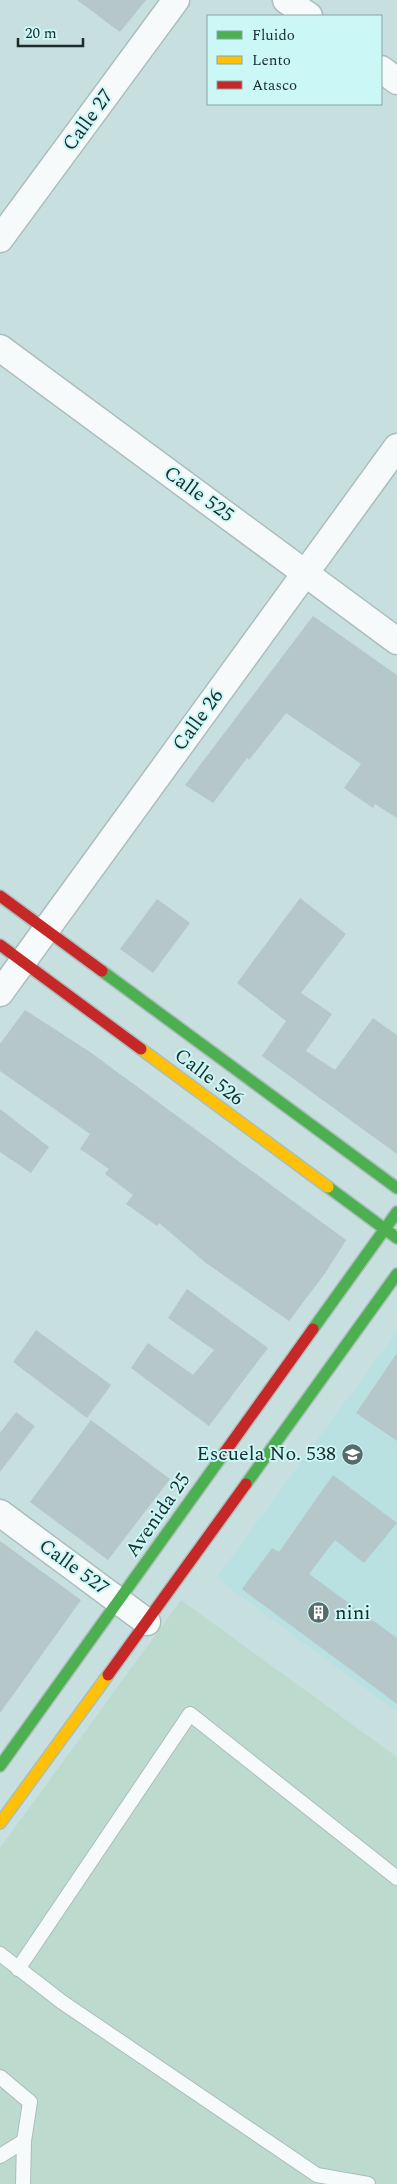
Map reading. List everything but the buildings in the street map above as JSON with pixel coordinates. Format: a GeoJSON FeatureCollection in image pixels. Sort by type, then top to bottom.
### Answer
{"type":"FeatureCollection","features":[{"type":"Feature","properties":{"kind":"main road","name":"Calle 526"},"geometry":{"type":"LineString","coordinates":[[0,896],[397,1188]]}},
{"type":"Feature","properties":{"kind":"main road","name":"Calle 526"},"geometry":{"type":"LineString","coordinates":[[0,945],[397,1238]]}},
{"type":"Feature","properties":{"kind":"main road","name":"Avenida 25"},"geometry":{"type":"LineString","coordinates":[[0,1766],[397,1212]]}},
{"type":"Feature","properties":{"kind":"main road"},"geometry":{"type":"LineString","coordinates":[[0,1823],[397,1274]]}},
{"type":"Feature","properties":{"kind":"street","name":"Calle 27"},"geometry":{"type":"LineString","coordinates":[[0,239],[176,0]]}},
{"type":"Feature","properties":{"kind":"street"},"geometry":{"type":"LineString","coordinates":[[286,0],[308,15]]}},
{"type":"Feature","properties":{"kind":"street"},"geometry":{"type":"LineString","coordinates":[[382,70],[397,80]]}},
{"type":"Feature","properties":{"kind":"street","name":"Calle 525"},"geometry":{"type":"LineString","coordinates":[[0,348],[397,641]]}},
{"type":"Feature","properties":{"kind":"street","name":"Calle 26"},"geometry":{"type":"LineString","coordinates":[[0,992],[397,447]]}},
{"type":"Feature","properties":{"kind":"street","name":"Calle 527"},"geometry":{"type":"LineString","coordinates":[[0,1513],[147,1622]]}},
{"type":"Feature","properties":{"kind":"lane"},"geometry":{"type":"LineString","coordinates":[[18,1969],[190,1714],[397,1878]]}},
{"type":"Feature","properties":{"kind":"lane"},"geometry":{"type":"LineString","coordinates":[[0,1954],[62,2002],[317,2176],[368,2184]]}},
{"type":"Feature","properties":{"kind":"lane"},"geometry":{"type":"LineString","coordinates":[[0,2077],[30,2102],[24,2141],[23,2184]]}},
{"type":"Feature","properties":{"kind":"lane"},"geometry":{"type":"LineString","coordinates":[[0,2156],[24,2141]]}},
{"type":"Feature","properties":{"kind":"shaded area","name":"Escuela No. 538"},"geometry":{"type":"Polygon","coordinates":[[[397,1331],[397,1712],[216,1578],[397,1331]]]}},
{"type":"Feature","properties":{"kind":"green space"},"geometry":{"type":"Polygon","coordinates":[[[181,1600],[397,1757],[397,2184],[0,2184],[0,1848],[181,1600]]]}},
{"type":"Feature","properties":{"kind":"traffic: fast"},"geometry":{"type":"LineString","coordinates":[[102,971],[397,1188]]}},
{"type":"Feature","properties":{"kind":"traffic: fast"},"geometry":{"type":"LineString","coordinates":[[328,1187],[397,1238]]}},
{"type":"Feature","properties":{"kind":"traffic: fast"},"geometry":{"type":"LineString","coordinates":[[313,1329],[397,1212]]}},
{"type":"Feature","properties":{"kind":"traffic: fast"},"geometry":{"type":"LineString","coordinates":[[246,1484],[397,1274]]}},
{"type":"Feature","properties":{"kind":"traffic: fast"},"geometry":{"type":"LineString","coordinates":[[0,1766],[225,1452]]}},
{"type":"Feature","properties":{"kind":"traffic: slow"},"geometry":{"type":"LineString","coordinates":[[141,1049],[328,1187]]}},
{"type":"Feature","properties":{"kind":"traffic: slow"},"geometry":{"type":"LineString","coordinates":[[0,1823],[108,1675]]}},
{"type":"Feature","properties":{"kind":"traffic: jam"},"geometry":{"type":"LineString","coordinates":[[0,896],[102,971]]}},
{"type":"Feature","properties":{"kind":"traffic: jam"},"geometry":{"type":"LineString","coordinates":[[0,945],[141,1049]]}},
{"type":"Feature","properties":{"kind":"traffic: jam"},"geometry":{"type":"LineString","coordinates":[[225,1452],[313,1329]]}},
{"type":"Feature","properties":{"kind":"traffic: jam"},"geometry":{"type":"LineString","coordinates":[[108,1675],[246,1484]]}},
{"type":"Feature","properties":{"kind":"place","name":"Escuela No. 538"},"geometry":{"type":"Point","coordinates":[352,1454]}},
{"type":"Feature","properties":{"kind":"place","name":"nini"},"geometry":{"type":"Point","coordinates":[319,1613]}}]}
